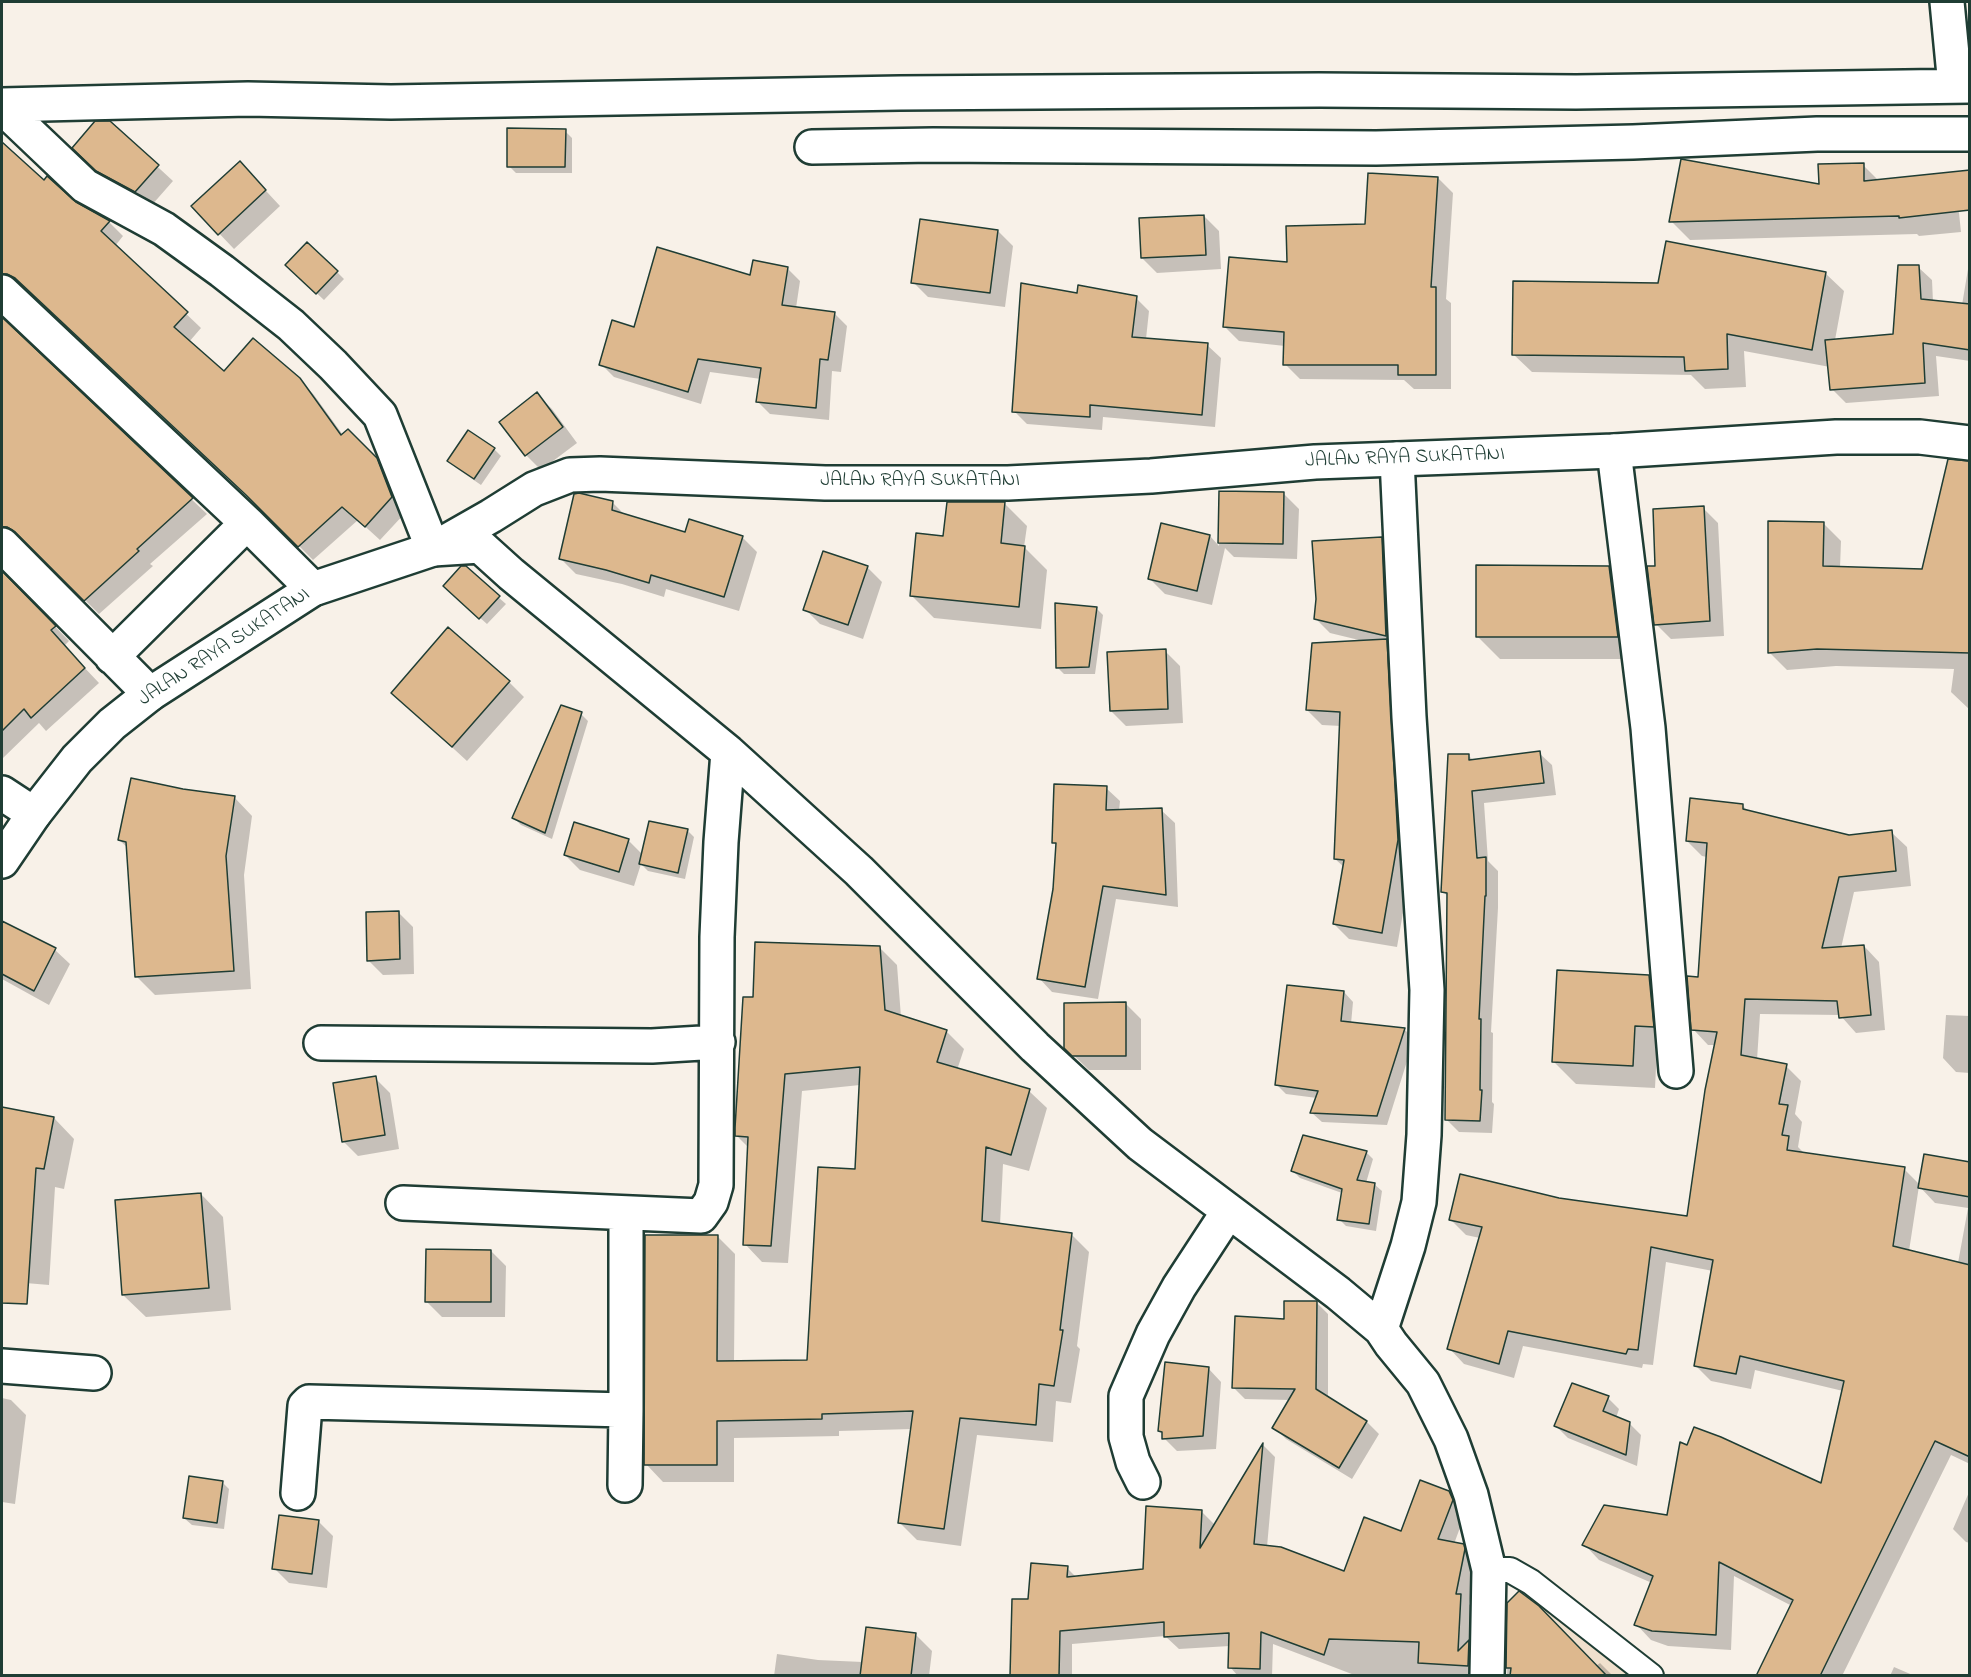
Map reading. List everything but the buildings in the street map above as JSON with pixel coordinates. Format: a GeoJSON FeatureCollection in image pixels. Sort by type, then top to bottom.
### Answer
{"type":"FeatureCollection","features":[{"type":"Feature","properties":{"kind":"street"},"geometry":{"type":"LineString","coordinates":[[2,106],[248,99],[391,102],[900,93],[1318,90],[1576,92],[1962,86],[1947,2]]}},
{"type":"Feature","properties":{"kind":"street"},"geometry":{"type":"LineString","coordinates":[[1684,140],[1687,89]]}},
{"type":"Feature","properties":{"kind":"street"},"geometry":{"type":"LineString","coordinates":[[2,106],[85,186],[164,229],[291,325],[333,365],[380,415],[433,549],[480,546],[728,752],[859,871],[1035,1047],[1140,1144],[1338,1293],[1381,1329],[1390,1344],[1423,1383],[1450,1439],[1471,1495],[1489,1570],[1487,1676]]}},
{"type":"Feature","properties":{"kind":"street"},"geometry":{"type":"LineString","coordinates":[[812,147],[945,145],[1376,148],[1817,134],[1970,134]]}},
{"type":"Feature","properties":{"kind":"street"},"geometry":{"type":"LineString","coordinates":[[2,292],[247,523],[313,589]]}},
{"type":"Feature","properties":{"kind":"street","name":"JALAN RAYA SUKATANI"},"geometry":{"type":"LineString","coordinates":[[2,861],[34,814],[77,759],[112,724],[150,694],[313,589],[433,549],[534,489],[570,475],[600,474],[825,483],[1008,483],[1151,476],[1315,462],[1614,452],[1836,437],[1920,437],[1970,443]]}},
{"type":"Feature","properties":{"kind":"street"},"geometry":{"type":"LineString","coordinates":[[1614,452],[1648,728],[1676,1071]]}},
{"type":"Feature","properties":{"kind":"street"},"geometry":{"type":"LineString","coordinates":[[1381,1329],[1408,1246],[1419,1203],[1424,1135],[1427,990],[1409,717],[1397,459]]}},
{"type":"Feature","properties":{"kind":"street"},"geometry":{"type":"LineString","coordinates":[[112,657],[247,523]]}},
{"type":"Feature","properties":{"kind":"street"},"geometry":{"type":"LineString","coordinates":[[2,544],[150,694]]}},
{"type":"Feature","properties":{"kind":"street"},"geometry":{"type":"LineString","coordinates":[[403,1203],[701,1216],[711,1202],[717,1185],[717,937],[728,752]]}},
{"type":"Feature","properties":{"kind":"street"},"geometry":{"type":"LineString","coordinates":[[2,793],[34,814]]}},
{"type":"Feature","properties":{"kind":"street"},"geometry":{"type":"LineString","coordinates":[[321,1043],[652,1046],[718,1042]]}},
{"type":"Feature","properties":{"kind":"street"},"geometry":{"type":"LineString","coordinates":[[1143,1482],[1133,1462],[1126,1437],[1126,1395],[1153,1334],[1179,1287],[1228,1212]]}},
{"type":"Feature","properties":{"kind":"street"},"geometry":{"type":"LineString","coordinates":[[626,1213],[626,1485]]}},
{"type":"Feature","properties":{"kind":"street"},"geometry":{"type":"LineString","coordinates":[[2,1366],[94,1373]]}},
{"type":"Feature","properties":{"kind":"street"},"geometry":{"type":"LineString","coordinates":[[298,1493],[305,1406],[309,1402],[626,1410]]}},
{"type":"Feature","properties":{"kind":"lane"},"geometry":{"type":"LineString","coordinates":[[1489,1570],[1510,1570],[1531,1582],[1651,1676]]}},
{"type":"Feature","properties":{"kind":"shaded area"},"geometry":{"type":"Polygon","coordinates":[[[1541,1602],[1636,1676],[1516,1676],[1517,1603],[1541,1602]]]}}]}
